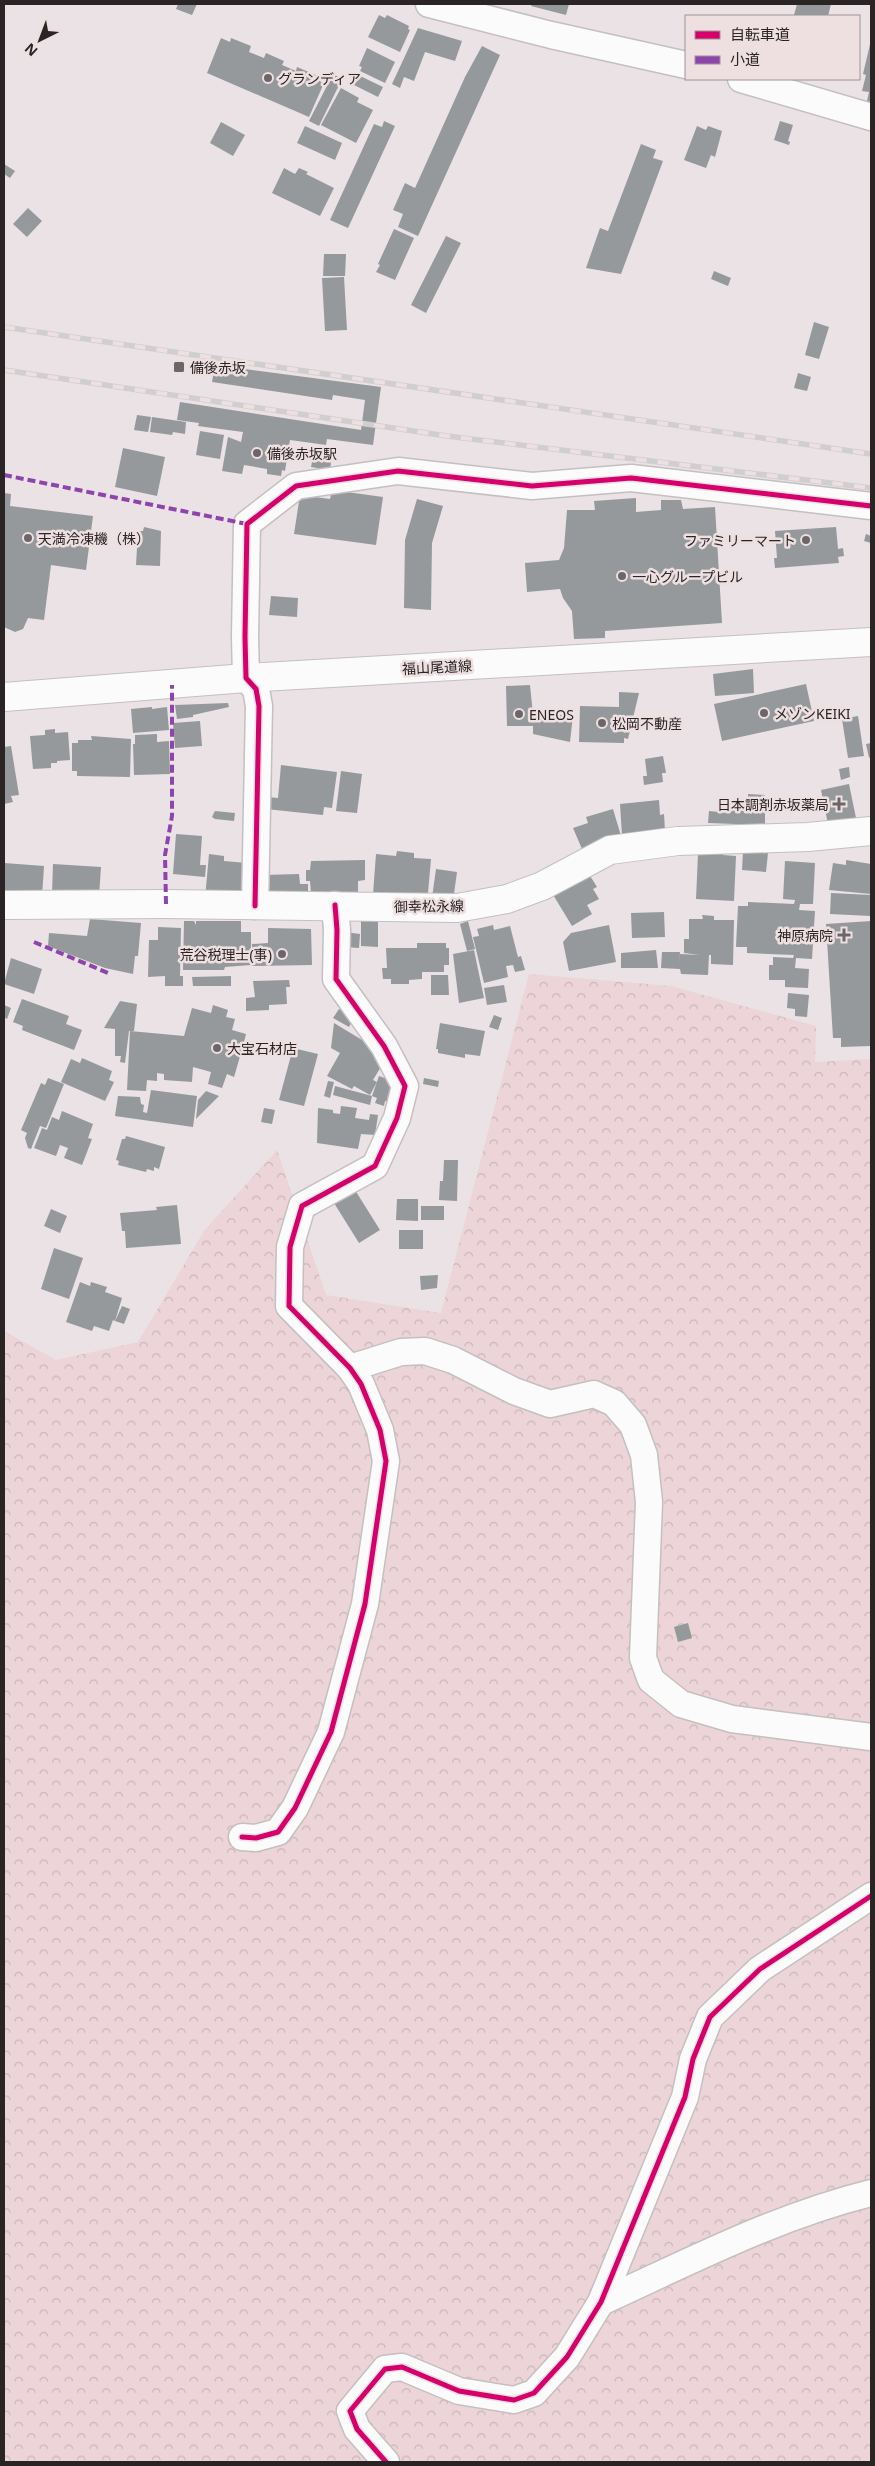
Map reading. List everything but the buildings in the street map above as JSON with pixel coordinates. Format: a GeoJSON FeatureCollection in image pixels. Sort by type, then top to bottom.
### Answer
{"type":"FeatureCollection","features":[{"type":"Feature","properties":{"kind":"main road","name":"福山尾道線"},"geometry":{"type":"LineString","coordinates":[[4,696],[246,678],[871,642]]}},
{"type":"Feature","properties":{"kind":"main road","name":"御幸松永線"},"geometry":{"type":"LineString","coordinates":[[4,905],[335,905],[457,908],[507,898],[542,886],[610,850],[678,841],[808,837],[871,831]]}},
{"type":"Feature","properties":{"kind":"street"},"geometry":{"type":"LineString","coordinates":[[429,4],[551,35],[685,65]]}},
{"type":"Feature","properties":{"kind":"street"},"geometry":{"type":"LineString","coordinates":[[744,80],[871,117]]}},
{"type":"Feature","properties":{"kind":"street"},"geometry":{"type":"LineString","coordinates":[[255,906],[259,706],[256,689],[246,678],[244,637],[247,524],[296,486],[398,471],[532,486],[631,478],[871,506]]}},
{"type":"Feature","properties":{"kind":"street"},"geometry":{"type":"LineString","coordinates":[[242,1838],[256,1838],[278,1832],[295,1808],[331,1732],[365,1604],[386,1461],[380,1430],[361,1384],[350,1368],[289,1306],[290,1247],[302,1206],[375,1166],[397,1118],[405,1086],[384,1046],[336,980],[335,905]]}},
{"type":"Feature","properties":{"kind":"street"},"geometry":{"type":"LineString","coordinates":[[350,1368],[401,1352],[425,1351],[454,1360],[514,1391],[550,1404],[594,1394],[614,1403],[633,1425],[644,1454],[649,1502],[642,1658],[651,1680],[680,1704],[732,1719],[871,1737]]}},
{"type":"Feature","properties":{"kind":"street"},"geometry":{"type":"LineString","coordinates":[[386,2462],[357,2429],[350,2411],[385,2369],[402,2367],[459,2391],[514,2400],[534,2393],[567,2356],[602,2302],[685,2096],[693,2058],[710,2017],[760,1968],[871,1896]]}},
{"type":"Feature","properties":{"kind":"street"},"geometry":{"type":"LineString","coordinates":[[602,2302],[738,2238],[822,2206],[871,2193]]}},
{"type":"Feature","properties":{"kind":"green space"},"geometry":{"type":"Polygon","coordinates":[[[529,974],[671,986],[816,1026],[815,1062],[871,1059],[871,2462],[4,2462],[4,1331],[56,1360],[138,1342],[204,1231],[277,1150],[326,1295],[441,1313],[529,974]]]}},
{"type":"Feature","properties":{"kind":"railway"},"geometry":{"type":"LineString","coordinates":[[4,327],[871,454]]}},
{"type":"Feature","properties":{"kind":"railway"},"geometry":{"type":"LineString","coordinates":[[4,370],[447,436],[871,488]]}},
{"type":"Feature","properties":{"kind":"marked path"},"geometry":{"type":"LineString","coordinates":[[4,475],[247,524]]}},
{"type":"Feature","properties":{"kind":"marked path"},"geometry":{"type":"LineString","coordinates":[[166,904],[165,855],[172,816],[172,685]]}},
{"type":"Feature","properties":{"kind":"marked path"},"geometry":{"type":"LineString","coordinates":[[34,942],[108,973]]}},
{"type":"Feature","properties":{"kind":"cycle path"},"geometry":{"type":"LineString","coordinates":[[255,906],[259,706],[256,689],[246,678],[247,524],[296,486],[398,471],[532,486],[631,478],[871,506]]}},
{"type":"Feature","properties":{"kind":"cycle path"},"geometry":{"type":"LineString","coordinates":[[242,1837],[256,1838],[278,1832],[295,1808],[331,1732],[365,1604],[386,1461],[380,1430],[361,1384],[350,1368],[289,1306],[290,1247],[302,1206],[375,1166],[397,1118],[405,1086],[384,1046],[336,979],[337,930],[335,905]]}},
{"type":"Feature","properties":{"kind":"cycle path"},"geometry":{"type":"LineString","coordinates":[[386,2462],[357,2429],[350,2411],[385,2369],[402,2367],[459,2391],[514,2400],[534,2393],[567,2357],[601,2302],[685,2097],[693,2059],[710,2017],[760,1969],[871,1896]]}},
{"type":"Feature","properties":{"kind":"place","name":"グランディア"},"geometry":{"type":"Point","coordinates":[268,78]}},
{"type":"Feature","properties":{"kind":"place","name":"備後赤坂"},"geometry":{"type":"Point","coordinates":[179,367]}},
{"type":"Feature","properties":{"kind":"place","name":"備後赤坂駅"},"geometry":{"type":"Point","coordinates":[257,453]}},
{"type":"Feature","properties":{"kind":"place","name":"天満冷凍機（株）"},"geometry":{"type":"Point","coordinates":[28,538]}},
{"type":"Feature","properties":{"kind":"place","name":"ファミリーマート"},"geometry":{"type":"Point","coordinates":[806,540]}},
{"type":"Feature","properties":{"kind":"place","name":"一心グループビル"},"geometry":{"type":"Point","coordinates":[622,576]}},
{"type":"Feature","properties":{"kind":"place","name":"メゾンKEIKI"},"geometry":{"type":"Point","coordinates":[764,713]}},
{"type":"Feature","properties":{"kind":"place","name":"ENEOS"},"geometry":{"type":"Point","coordinates":[519,714]}},
{"type":"Feature","properties":{"kind":"place","name":"松岡不動産"},"geometry":{"type":"Point","coordinates":[602,723]}},
{"type":"Feature","properties":{"kind":"place","name":"日本調剤赤坂薬局"},"geometry":{"type":"Point","coordinates":[839,804]}},
{"type":"Feature","properties":{"kind":"place","name":"神原病院"},"geometry":{"type":"Point","coordinates":[844,935]}},
{"type":"Feature","properties":{"kind":"place","name":"荒谷税理士(事)"},"geometry":{"type":"Point","coordinates":[282,954]}},
{"type":"Feature","properties":{"kind":"place","name":"大宝石材店"},"geometry":{"type":"Point","coordinates":[217,1048]}}]}
